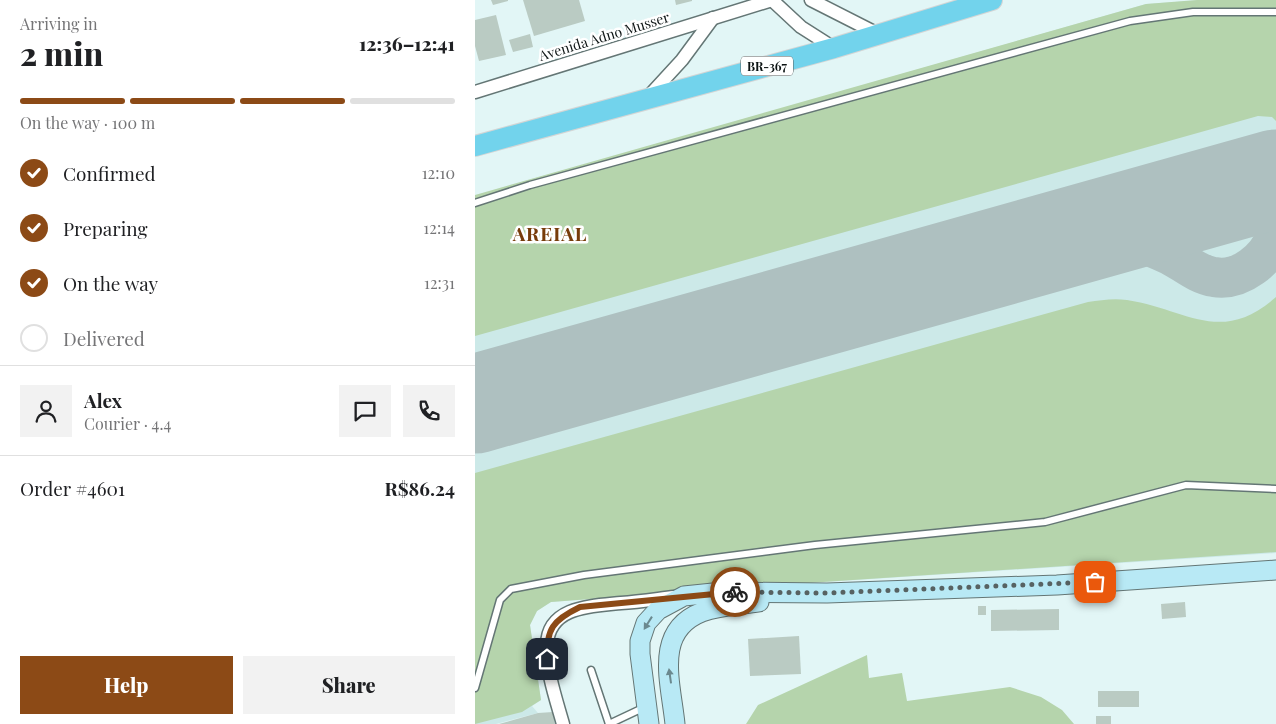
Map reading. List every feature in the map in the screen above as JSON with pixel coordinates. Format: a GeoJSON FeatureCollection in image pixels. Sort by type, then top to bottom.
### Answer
{"type":"FeatureCollection","features":[{"type":"Feature","properties":{"kind":"main road","name":"BR-367"},"geometry":{"type":"LineString","coordinates":[[475,146],[834,48],[992,0]]}},
{"type":"Feature","properties":{"kind":"main road"},"geometry":{"type":"LineString","coordinates":[[649,715],[640,654],[640,641],[646,623],[658,610],[684,596],[723,592],[827,593],[1057,585],[1276,570]]}},
{"type":"Feature","properties":{"kind":"main road"},"geometry":{"type":"LineString","coordinates":[[675,724],[668,663],[671,640],[677,628],[695,616],[712,609],[827,593]]}},
{"type":"Feature","properties":{"kind":"street","name":"Avenida Adno Musser"},"geometry":{"type":"LineString","coordinates":[[475,92],[772,0]]}},
{"type":"Feature","properties":{"kind":"street"},"geometry":{"type":"LineString","coordinates":[[772,0],[801,27],[834,48]]}},
{"type":"Feature","properties":{"kind":"street"},"geometry":{"type":"LineString","coordinates":[[811,0],[837,15],[878,34]]}},
{"type":"Feature","properties":{"kind":"street"},"geometry":{"type":"LineString","coordinates":[[646,98],[682,60],[713,18]]}},
{"type":"Feature","properties":{"kind":"street"},"geometry":{"type":"LineString","coordinates":[[563,724],[547,659],[547,643],[551,628],[561,616],[580,607],[684,596]]}},
{"type":"Feature","properties":{"kind":"lane"},"geometry":{"type":"LineString","coordinates":[[475,203],[530,185],[1130,21],[1193,12],[1276,12]]}},
{"type":"Feature","properties":{"kind":"lane"},"geometry":{"type":"LineString","coordinates":[[475,688],[500,600],[511,589],[584,575],[815,545],[1045,522],[1186,485],[1276,489]]}},
{"type":"Feature","properties":{"kind":"lane"},"geometry":{"type":"LineString","coordinates":[[591,670],[609,724],[649,715]]}},
{"type":"Feature","properties":{"kind":"shaded area"},"geometry":{"type":"Polygon","coordinates":[[[1203,0],[1276,0],[1276,553],[763,586],[551,602],[537,611],[530,625],[541,700],[532,706],[538,713],[496,724],[475,724],[475,196],[1146,4],[1203,0]]]}},
{"type":"Feature","properties":{"kind":"green space"},"geometry":{"type":"Polygon","coordinates":[[[1197,0],[1276,0],[1276,121],[1272,117],[1258,116],[475,336],[475,195],[1146,4],[1197,0]]]}},
{"type":"Feature","properties":{"kind":"green space"},"geometry":{"type":"Polygon","coordinates":[[[1276,297],[1276,552],[551,602],[537,611],[530,625],[541,700],[522,712],[475,724],[475,473],[1088,302],[1112,299],[1127,300],[1148,304],[1186,316],[1220,322],[1238,319],[1256,312],[1276,297]]]}},
{"type":"Feature","properties":{"kind":"green space"},"geometry":{"type":"Polygon","coordinates":[[[867,655],[869,678],[902,673],[907,701],[1010,687],[1041,697],[1062,710],[1074,724],[746,724],[758,705],[867,655]]]}},
{"type":"Feature","properties":{"kind":"building"},"geometry":{"type":"Polygon","coordinates":[[[491,0],[508,0],[508,1],[493,5],[491,0]]]}},
{"type":"Feature","properties":{"kind":"building"},"geometry":{"type":"Polygon","coordinates":[[[523,0],[579,0],[585,21],[534,36],[523,0]]]}},
{"type":"Feature","properties":{"kind":"building"},"geometry":{"type":"Polygon","coordinates":[[[675,0],[692,0],[692,1],[676,5],[675,0]]]}},
{"type":"Feature","properties":{"kind":"building"},"geometry":{"type":"Polygon","coordinates":[[[496,15],[506,55],[479,61],[475,46],[475,20],[496,15]]]}},
{"type":"Feature","properties":{"kind":"building"},"geometry":{"type":"Polygon","coordinates":[[[530,34],[533,47],[513,52],[509,40],[530,34]]]}},
{"type":"Feature","properties":{"kind":"building"},"geometry":{"type":"Polygon","coordinates":[[[1185,602],[1186,617],[1162,619],[1161,604],[1185,602]]]}},
{"type":"Feature","properties":{"kind":"building"},"geometry":{"type":"Polygon","coordinates":[[[978,606],[986,606],[986,615],[978,615],[978,606]]]}},
{"type":"Feature","properties":{"kind":"building"},"geometry":{"type":"Polygon","coordinates":[[[1059,609],[1059,630],[991,631],[991,610],[1059,609]]]}},
{"type":"Feature","properties":{"kind":"building"},"geometry":{"type":"Polygon","coordinates":[[[799,636],[801,674],[750,676],[748,639],[799,636]]]}},
{"type":"Feature","properties":{"kind":"building"},"geometry":{"type":"Polygon","coordinates":[[[1098,691],[1139,691],[1139,707],[1098,707],[1098,691]]]}},
{"type":"Feature","properties":{"kind":"building"},"geometry":{"type":"Polygon","coordinates":[[[553,712],[555,724],[499,724],[538,713],[553,712]]]}},
{"type":"Feature","properties":{"kind":"building"},"geometry":{"type":"Polygon","coordinates":[[[1096,716],[1111,716],[1111,724],[1096,724],[1096,716]]]}},
{"type":"Feature","properties":{"kind":"taxiway"},"geometry":{"type":"LineString","coordinates":[[1266,182],[1276,226]]}},
{"type":"Feature","properties":{"kind":"taxiway"},"geometry":{"type":"LineString","coordinates":[[1089,233],[1121,237],[1141,243],[1170,255],[1202,274],[1224,278],[1234,276],[1252,267],[1267,252],[1276,235]]}},
{"type":"Feature","properties":{"kind":"runway"},"geometry":{"type":"LineString","coordinates":[[475,404],[1276,179]]}},
{"type":"Feature","properties":{"kind":"way so far"},"geometry":{"type":"LineString","coordinates":[[735,592],[827,593],[1095,582]]}},
{"type":"Feature","properties":{"kind":"district","name":"AREIAL"},"geometry":{"type":"Point","coordinates":[550,233]}},
{"type":"Feature","properties":{"kind":"route"},"geometry":{"type":"LineString","coordinates":[[547,659],[547,643],[551,628],[561,616],[580,607],[735,592]]}}]}
